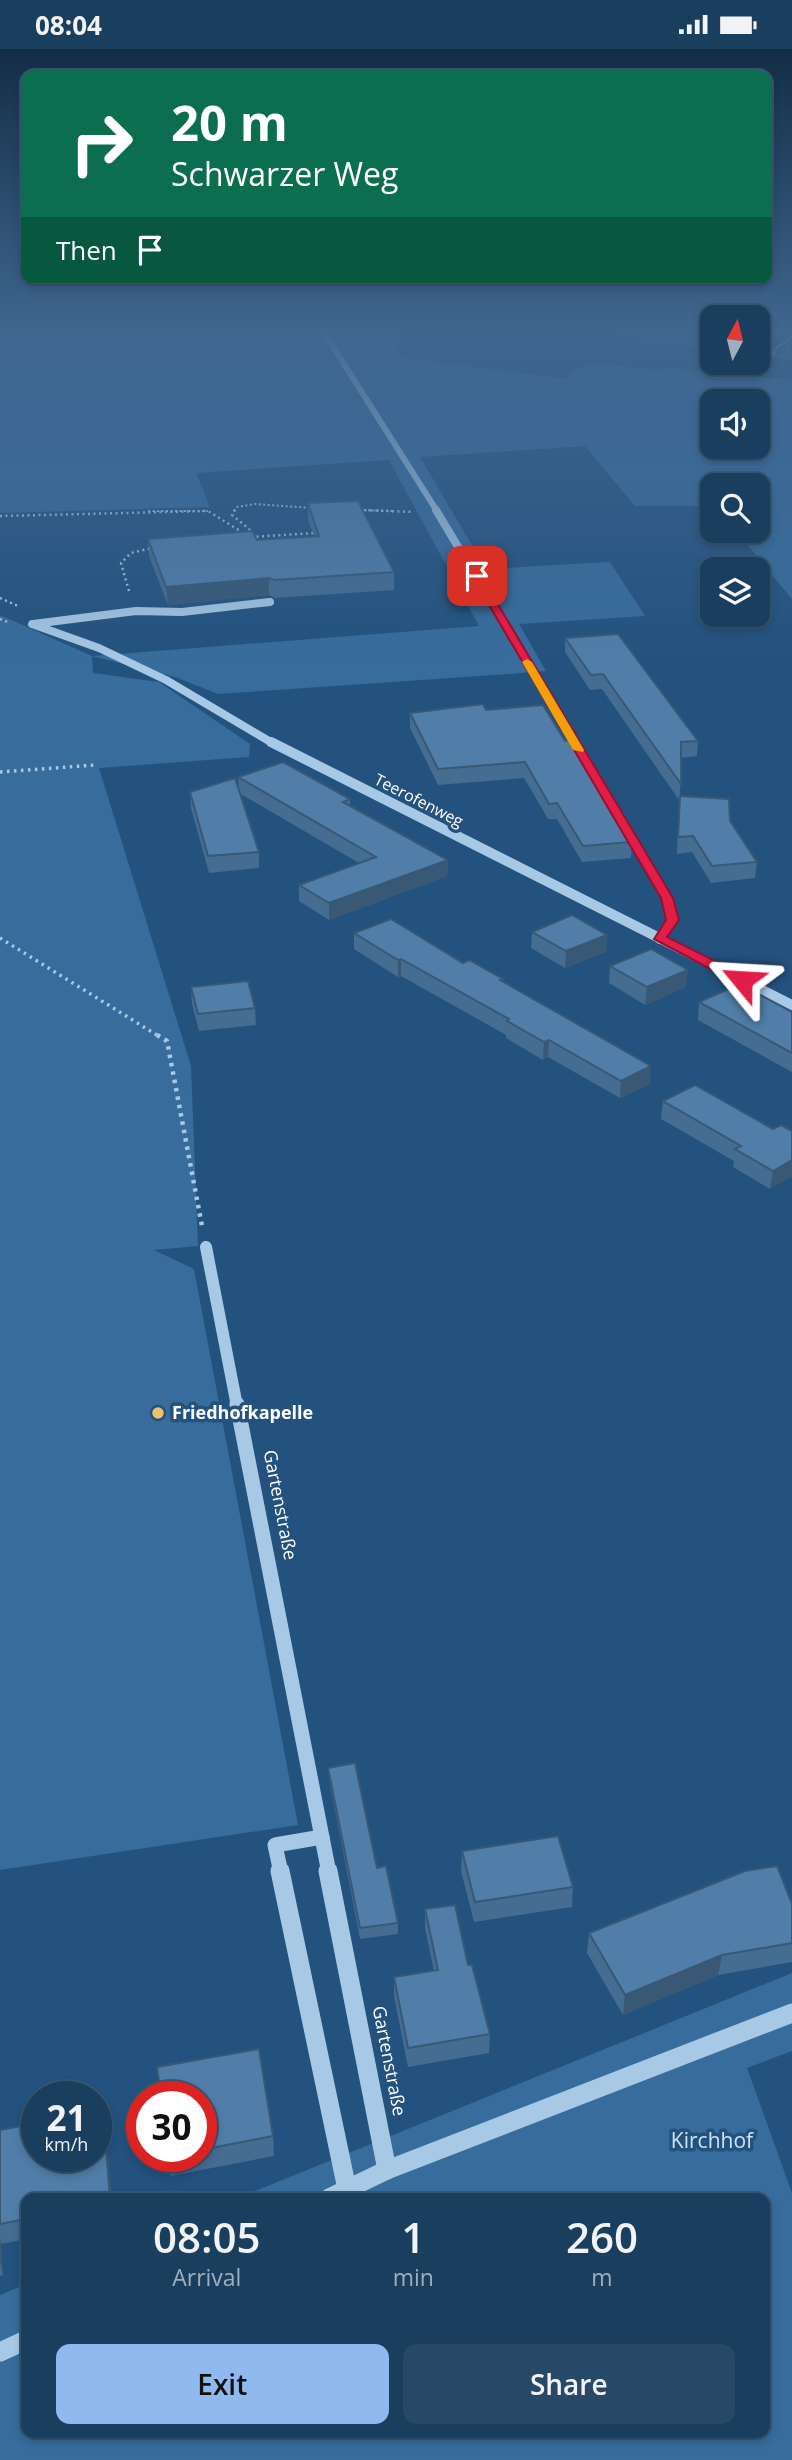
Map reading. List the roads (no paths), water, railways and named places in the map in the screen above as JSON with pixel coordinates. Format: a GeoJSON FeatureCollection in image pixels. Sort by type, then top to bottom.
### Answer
{"type":"FeatureCollection","features":[{"type":"Feature","properties":{"kind":"street"},"geometry":{"type":"LineString","coordinates":[[391,439],[667,898],[672,920],[660,939]]}},
{"type":"Feature","properties":{"kind":"street","name":"Teerofenweg"},"geometry":{"type":"LineString","coordinates":[[270,602],[182,612],[136,611],[32,624],[99,648],[166,680],[285,750],[792,1006]]}},
{"type":"Feature","properties":{"kind":"street","name":"Gartenstraße"},"geometry":{"type":"LineString","coordinates":[[206,1247],[387,2170]]}},
{"type":"Feature","properties":{"kind":"street"},"geometry":{"type":"LineString","coordinates":[[322,1837],[275,1845],[347,2189]]}},
{"type":"Feature","properties":{"kind":"street"},"geometry":{"type":"LineString","coordinates":[[339,2193],[387,2170],[792,2013]]}},
{"type":"Feature","properties":{"kind":"street"},"geometry":{"type":"LineString","coordinates":[[0,2352],[21,2342]]}},
{"type":"Feature","properties":{"kind":"place","name":"Friedhofkapelle"},"geometry":{"type":"Point","coordinates":[158,1413]}},
{"type":"Feature","properties":{"kind":"park label","name":"Kirchhof"},"geometry":{"type":"Point","coordinates":[712,2141]}}]}
